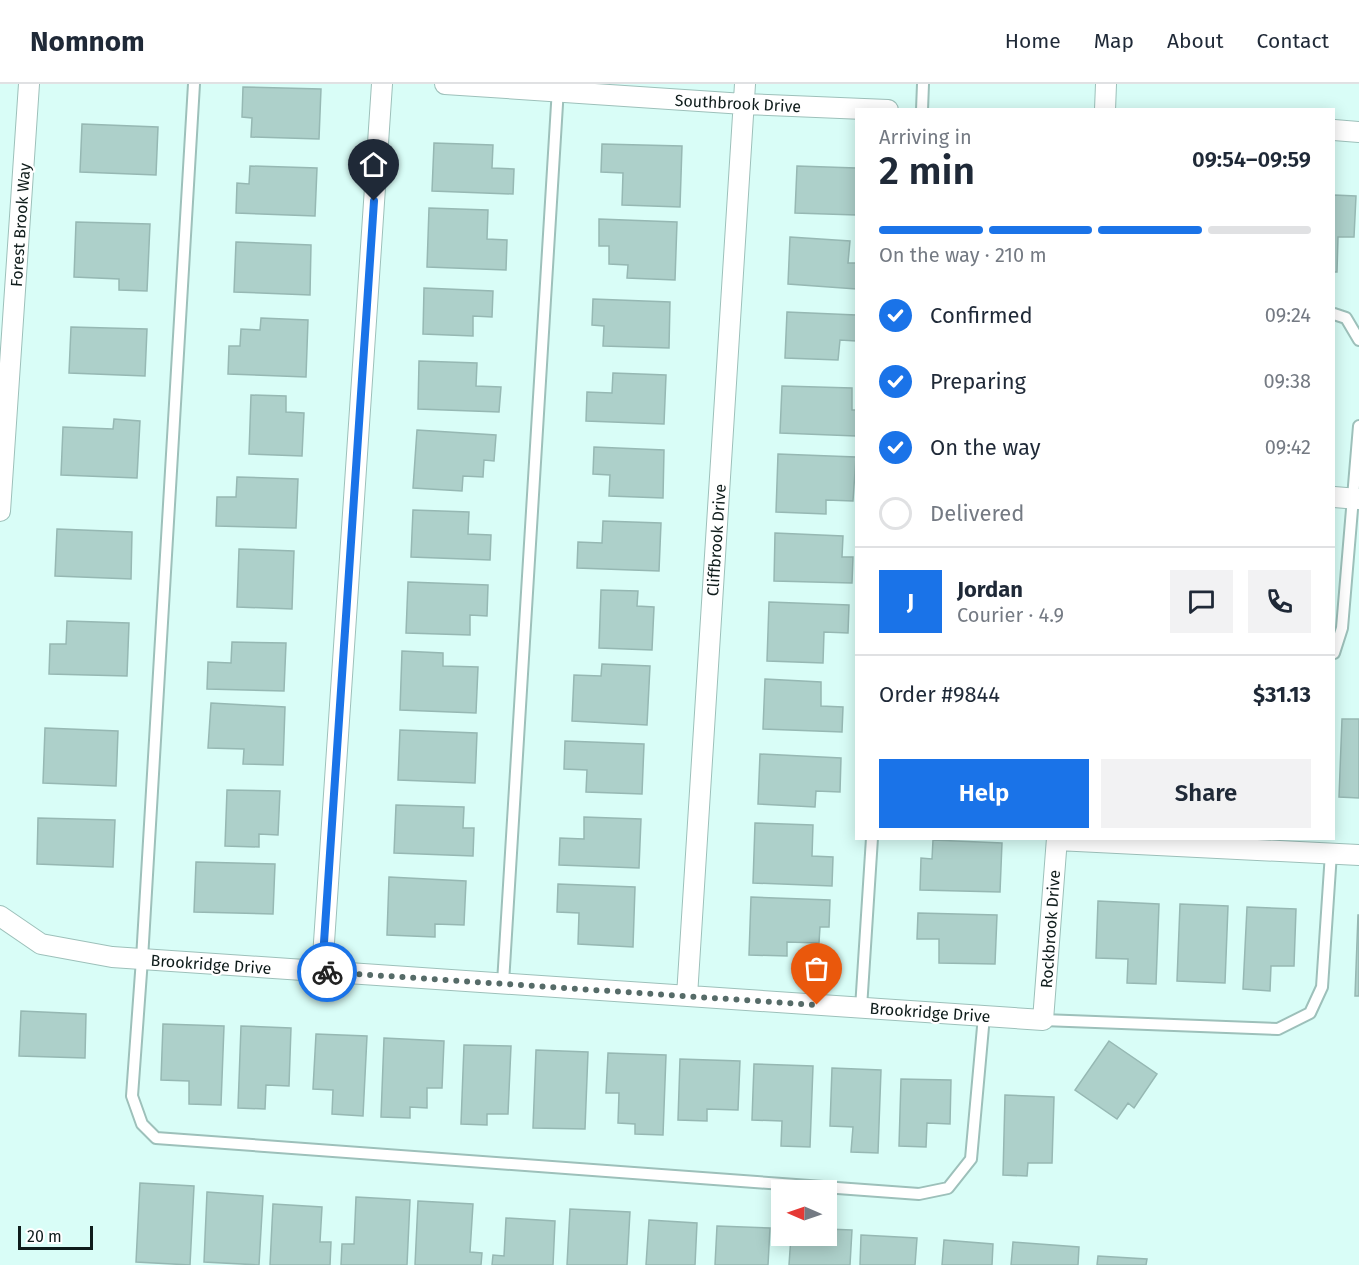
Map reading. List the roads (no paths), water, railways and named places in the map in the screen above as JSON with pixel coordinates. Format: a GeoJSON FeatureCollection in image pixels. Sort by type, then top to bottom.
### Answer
{"type":"FeatureCollection","features":[{"type":"Feature","properties":{"kind":"street","name":"Forest Brook Way"},"geometry":{"type":"LineString","coordinates":[[0,511],[29,84]]}},
{"type":"Feature","properties":{"kind":"street"},"geometry":{"type":"LineString","coordinates":[[322,972],[382,84]]}},
{"type":"Feature","properties":{"kind":"street","name":"Southbrook Drive"},"geometry":{"type":"LineString","coordinates":[[445,84],[558,88],[744,104],[855,109]]}},
{"type":"Feature","properties":{"kind":"street","name":"Cliffbrook Drive"},"geometry":{"type":"LineString","coordinates":[[687,996],[745,84]]}},
{"type":"Feature","properties":{"kind":"street"},"geometry":{"type":"LineString","coordinates":[[1105,108],[1106,84]]}},
{"type":"Feature","properties":{"kind":"street"},"geometry":{"type":"LineString","coordinates":[[1335,130],[1359,132]]}},
{"type":"Feature","properties":{"kind":"street","name":"Rockbrook Drive"},"geometry":{"type":"LineString","coordinates":[[1043,1020],[1057,840]]}},
{"type":"Feature","properties":{"kind":"street"},"geometry":{"type":"LineString","coordinates":[[1077,840],[1359,855]]}},
{"type":"Feature","properties":{"kind":"street","name":"Brookridge Drive"},"geometry":{"type":"LineString","coordinates":[[0,916],[42,944],[112,957],[1043,1020]]}},
{"type":"Feature","properties":{"kind":"lane"},"geometry":{"type":"LineString","coordinates":[[194,84],[132,1096],[142,1124],[156,1138],[919,1194],[948,1188],[971,1159],[984,1016]]}},
{"type":"Feature","properties":{"kind":"lane"},"geometry":{"type":"LineString","coordinates":[[922,108],[923,84]]}},
{"type":"Feature","properties":{"kind":"lane"},"geometry":{"type":"LineString","coordinates":[[503,984],[558,88]]}},
{"type":"Feature","properties":{"kind":"lane"},"geometry":{"type":"LineString","coordinates":[[1335,314],[1346,318],[1359,340]]}},
{"type":"Feature","properties":{"kind":"lane"},"geometry":{"type":"LineString","coordinates":[[1335,649],[1342,628],[1348,498],[1359,426]]}},
{"type":"Feature","properties":{"kind":"lane"},"geometry":{"type":"LineString","coordinates":[[861,1008],[872,840]]}},
{"type":"Feature","properties":{"kind":"lane"},"geometry":{"type":"LineString","coordinates":[[1043,1020],[1278,1029],[1310,1013],[1322,987],[1331,853]]}}]}
